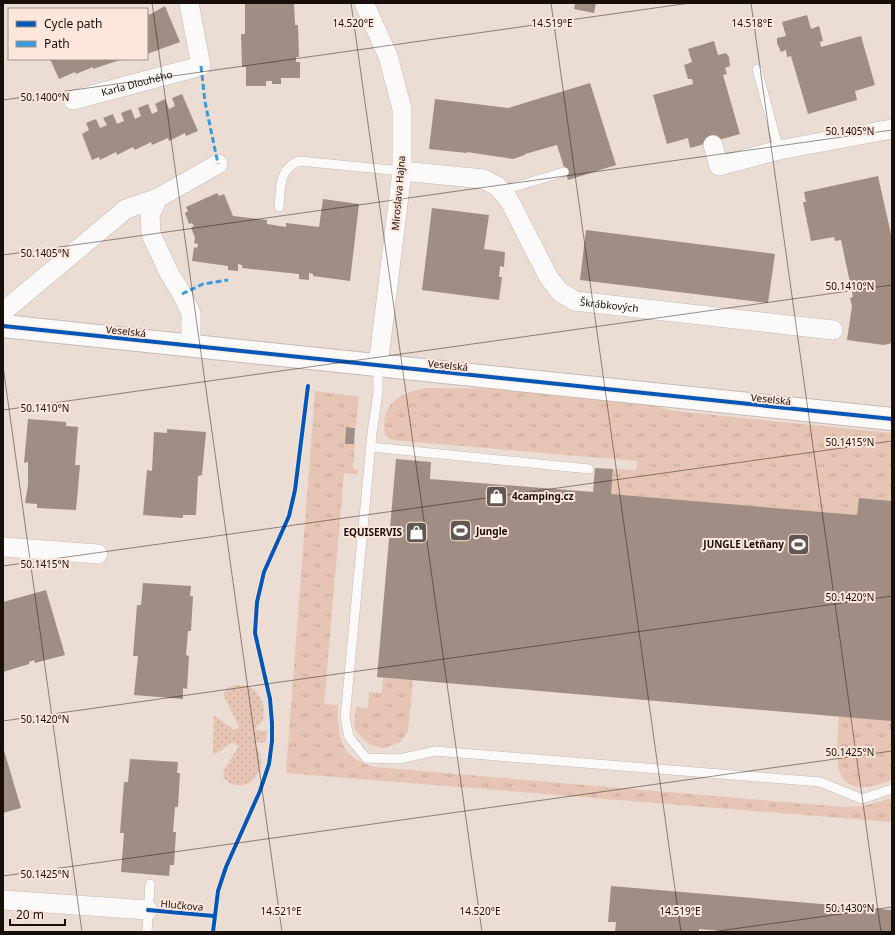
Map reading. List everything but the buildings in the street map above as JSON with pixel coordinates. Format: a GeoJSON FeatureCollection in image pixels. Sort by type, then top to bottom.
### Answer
{"type":"FeatureCollection","features":[{"type":"Feature","properties":{"kind":"street","name":"Karla Dlouhého"},"geometry":{"type":"LineString","coordinates":[[73,100],[201,66],[189,3]]}},
{"type":"Feature","properties":{"kind":"street","name":"Miroslava Hajna"},"geometry":{"type":"LineString","coordinates":[[364,3],[388,56],[402,109],[402,171],[378,366]]}},
{"type":"Feature","properties":{"kind":"street"},"geometry":{"type":"LineString","coordinates":[[714,145],[719,166],[779,150],[892,129]]}},
{"type":"Feature","properties":{"kind":"street"},"geometry":{"type":"LineString","coordinates":[[3,312],[126,209],[158,198],[218,164]]}},
{"type":"Feature","properties":{"kind":"street","name":"Škrábkových"},"geometry":{"type":"LineString","coordinates":[[402,171],[483,179],[497,186],[509,200],[549,278],[560,292],[575,301],[833,330]]}},
{"type":"Feature","properties":{"kind":"street"},"geometry":{"type":"LineString","coordinates":[[158,198],[150,215],[151,234],[169,273],[182,294],[191,313],[191,346]]}},
{"type":"Feature","properties":{"kind":"street","name":"Veselská"},"geometry":{"type":"LineString","coordinates":[[3,326],[892,419]]}},
{"type":"Feature","properties":{"kind":"street"},"geometry":{"type":"LineString","coordinates":[[3,547],[98,554]]}},
{"type":"Feature","properties":{"kind":"street","name":"Hlučkova"},"geometry":{"type":"LineString","coordinates":[[3,900],[148,910]]}},
{"type":"Feature","properties":{"kind":"lane"},"geometry":{"type":"LineString","coordinates":[[757,69],[779,150]]}},
{"type":"Feature","properties":{"kind":"lane"},"geometry":{"type":"LineString","coordinates":[[279,207],[281,181],[284,172],[290,165],[299,161],[402,171]]}},
{"type":"Feature","properties":{"kind":"lane"},"geometry":{"type":"LineString","coordinates":[[501,191],[564,172]]}},
{"type":"Feature","properties":{"kind":"lane"},"geometry":{"type":"LineString","coordinates":[[378,366],[378,392],[371,447],[345,718],[349,737],[366,758],[399,759],[435,751],[820,782],[862,799],[892,789]]}},
{"type":"Feature","properties":{"kind":"lane"},"geometry":{"type":"LineString","coordinates":[[371,447],[589,469]]}},
{"type":"Feature","properties":{"kind":"lane"},"geometry":{"type":"LineString","coordinates":[[147,932],[150,884]]}},
{"type":"Feature","properties":{"kind":"green space"},"geometry":{"type":"Polygon","coordinates":[[[426,388],[537,389],[644,403],[674,411],[892,433],[892,501],[859,498],[857,515],[611,494],[613,469],[636,470],[637,461],[392,440],[385,435],[384,424],[386,415],[394,402],[408,393],[426,388]]]}},
{"type":"Feature","properties":{"kind":"green space"},"geometry":{"type":"Polygon","coordinates":[[[315,391],[359,397],[356,427],[346,427],[345,443],[355,444],[353,469],[358,470],[358,474],[344,473],[324,704],[338,705],[338,727],[342,741],[345,748],[354,758],[374,767],[843,807],[863,806],[892,798],[892,822],[286,773],[315,391]]]}},
{"type":"Feature","properties":{"kind":"green space"},"geometry":{"type":"Polygon","coordinates":[[[383,678],[413,680],[408,731],[400,742],[384,748],[370,745],[356,731],[354,726],[356,707],[368,708],[369,692],[382,693],[383,678]]]}},
{"type":"Feature","properties":{"kind":"green space"},"geometry":{"type":"Polygon","coordinates":[[[236,685],[247,686],[255,690],[261,699],[264,708],[263,720],[254,730],[267,731],[266,742],[256,743],[261,760],[259,772],[251,781],[240,785],[234,785],[223,777],[224,770],[239,746],[232,742],[213,756],[214,715],[234,730],[239,727],[223,694],[228,688],[236,685]]]}},
{"type":"Feature","properties":{"kind":"green space"},"geometry":{"type":"Polygon","coordinates":[[[839,716],[891,721],[892,780],[871,786],[856,786],[846,782],[840,774],[838,762],[837,748],[839,716]]]}},
{"type":"Feature","properties":{"kind":"marked path"},"geometry":{"type":"LineString","coordinates":[[201,66],[205,102],[218,164]]}},
{"type":"Feature","properties":{"kind":"marked path"},"geometry":{"type":"LineString","coordinates":[[182,294],[203,284],[228,280]]}},
{"type":"Feature","properties":{"kind":"cycle path"},"geometry":{"type":"LineString","coordinates":[[3,326],[892,419]]}},
{"type":"Feature","properties":{"kind":"cycle path"},"geometry":{"type":"LineString","coordinates":[[213,932],[218,891],[226,867],[260,791],[269,764],[272,741],[272,723],[270,699],[255,633],[257,602],[264,572],[289,516],[295,490],[308,386]]}},
{"type":"Feature","properties":{"kind":"cycle path"},"geometry":{"type":"LineString","coordinates":[[148,910],[214,916]]}},
{"type":"Feature","properties":{"kind":"place","name":"4camping.cz"},"geometry":{"type":"Point","coordinates":[497,496]}},
{"type":"Feature","properties":{"kind":"place","name":"Jungle"},"geometry":{"type":"Point","coordinates":[460,531]}},
{"type":"Feature","properties":{"kind":"place","name":"EQUISERVIS"},"geometry":{"type":"Point","coordinates":[417,532]}},
{"type":"Feature","properties":{"kind":"place","name":"JUNGLE Letňany"},"geometry":{"type":"Point","coordinates":[799,544]}}]}
